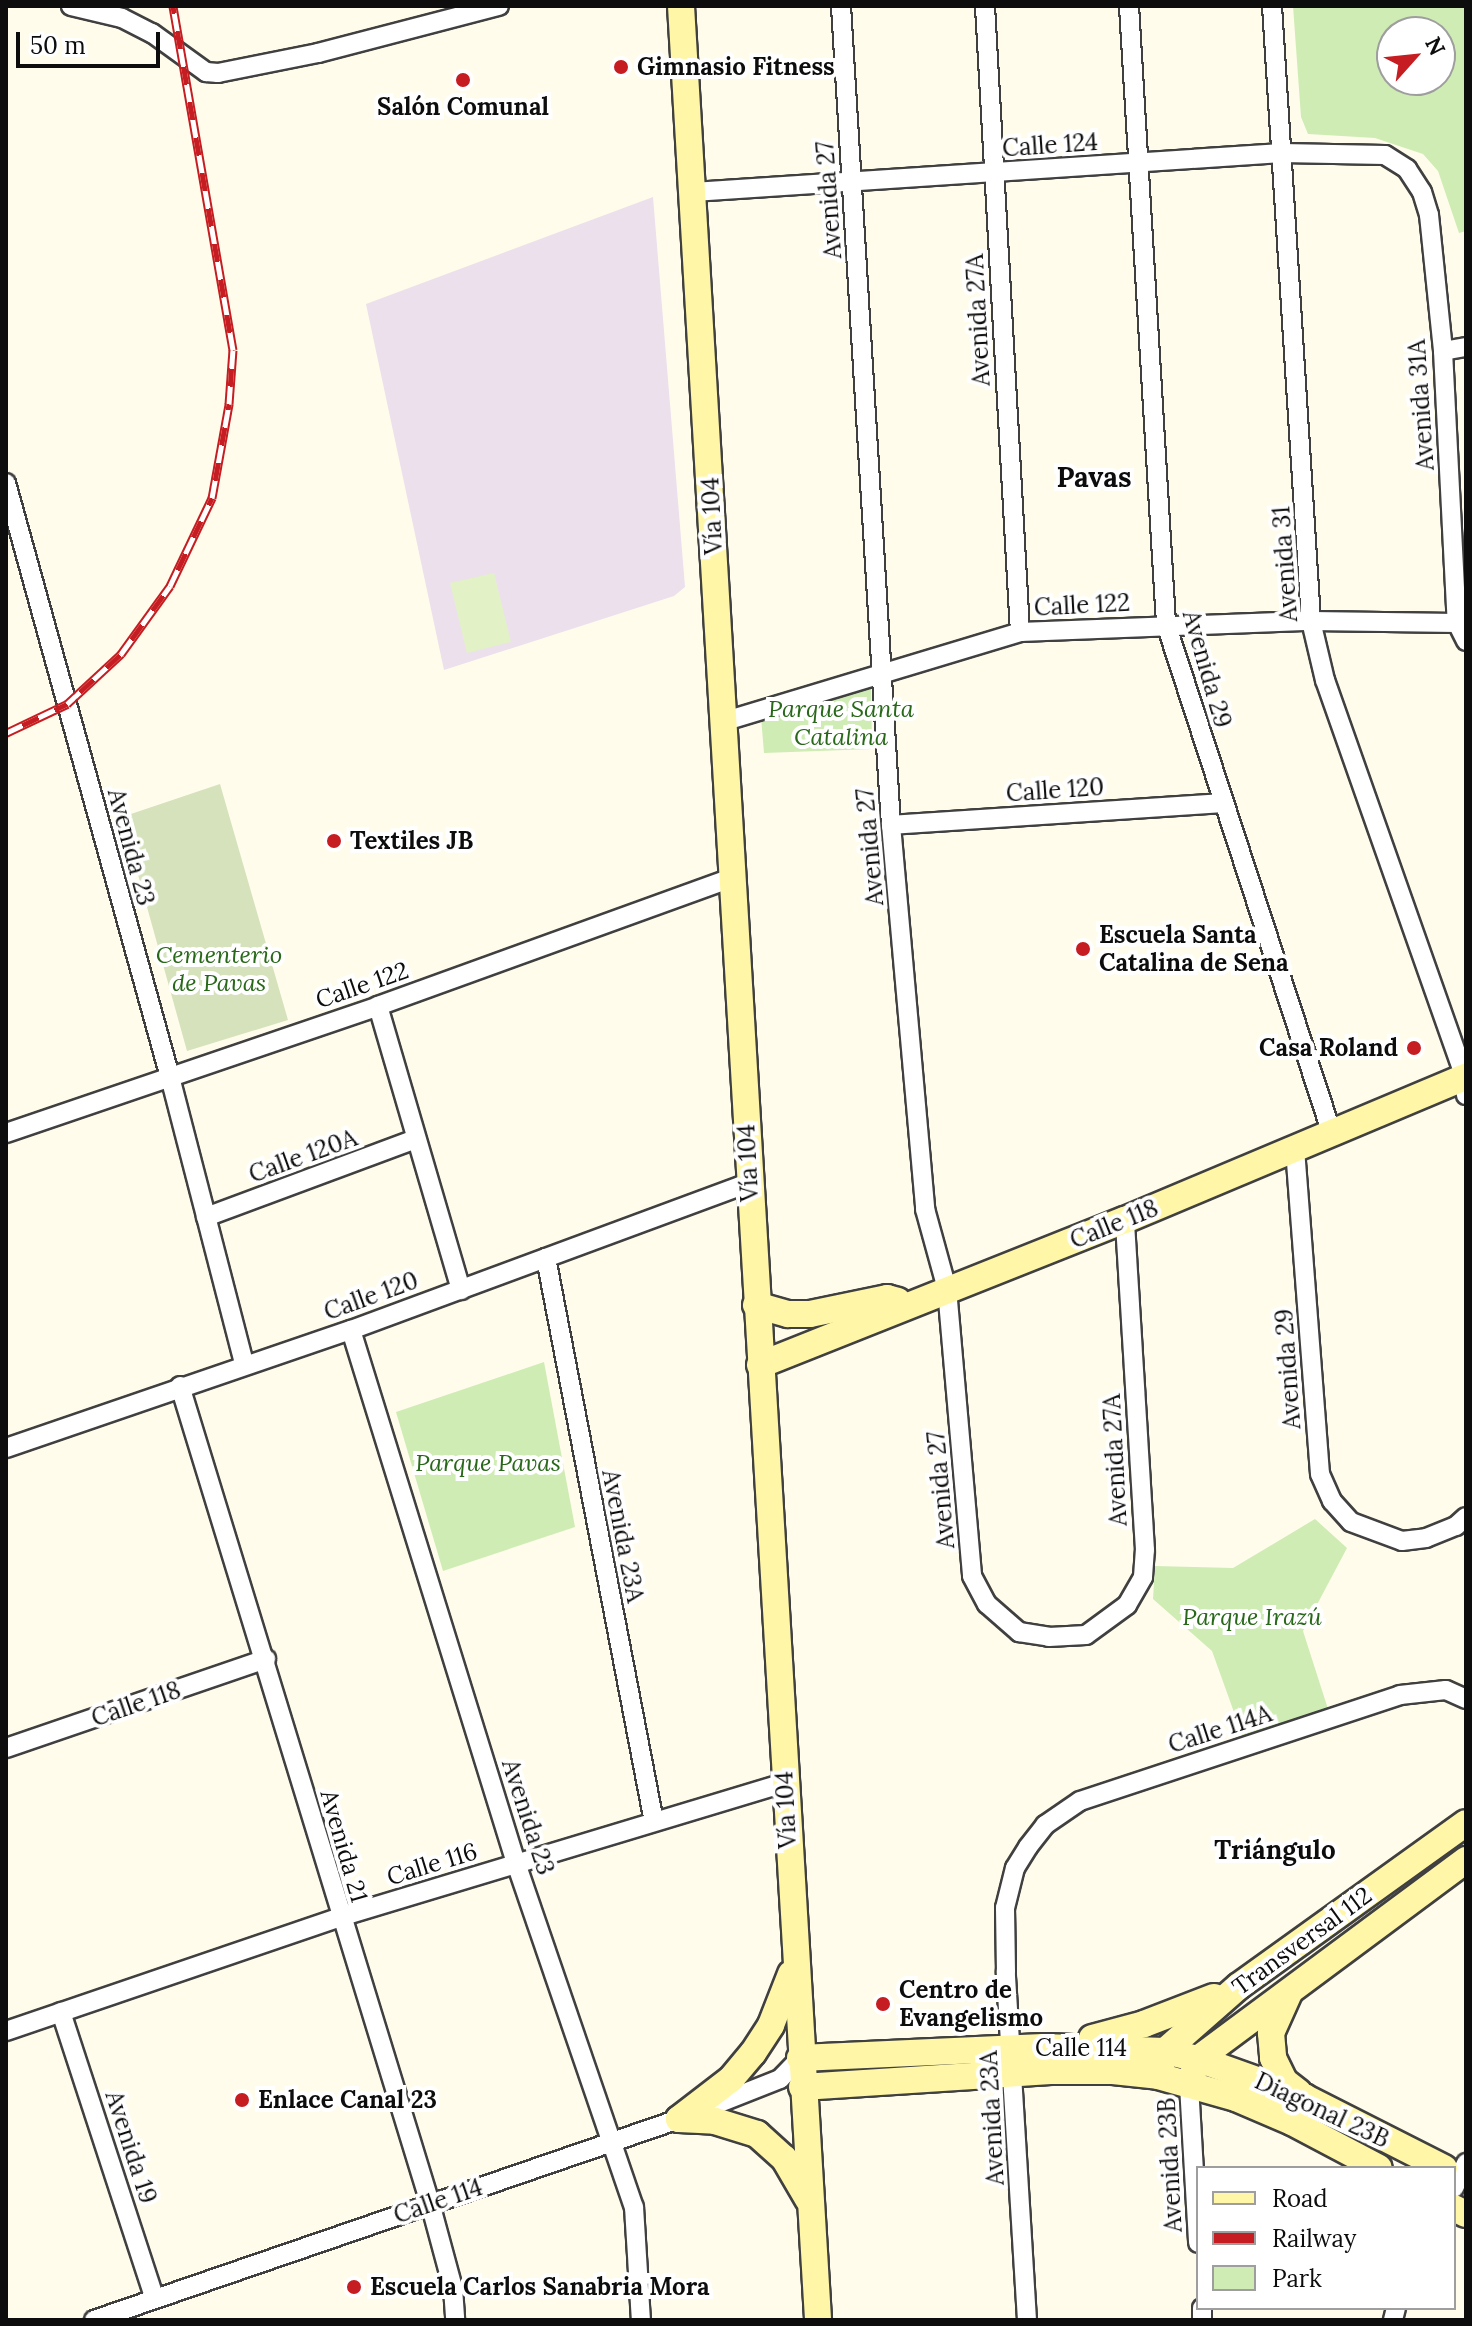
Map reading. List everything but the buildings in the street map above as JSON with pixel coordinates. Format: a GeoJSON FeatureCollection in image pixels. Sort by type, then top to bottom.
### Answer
{"type":"FeatureCollection","features":[{"type":"Feature","properties":{"kind":"main road","name":"Vía 104"},"geometry":{"type":"LineString","coordinates":[[681,6],[800,2058],[791,2083],[812,2209],[818,2320]]}},
{"type":"Feature","properties":{"kind":"main road","name":"Calle 118"},"geometry":{"type":"LineString","coordinates":[[760,1365],[1332,1134],[1466,1084]]}},
{"type":"Feature","properties":{"kind":"main road"},"geometry":{"type":"LineString","coordinates":[[756,1305],[788,1314],[810,1314],[887,1298],[909,1305]]}},
{"type":"Feature","properties":{"kind":"main road","name":"Transversal 112"},"geometry":{"type":"LineString","coordinates":[[1162,2064],[1239,1986],[1466,1823]]}},
{"type":"Feature","properties":{"kind":"main road","name":"Transversal 112"},"geometry":{"type":"LineString","coordinates":[[1198,2059],[1466,1860]]}},
{"type":"Feature","properties":{"kind":"main road"},"geometry":{"type":"LineString","coordinates":[[679,2119],[731,2079],[753,2053],[784,1995],[794,1963]]}},
{"type":"Feature","properties":{"kind":"main road"},"geometry":{"type":"LineString","coordinates":[[1043,2047],[1144,2024],[1239,1986]]}},
{"type":"Feature","properties":{"kind":"main road"},"geometry":{"type":"LineString","coordinates":[[1291,1989],[1271,2033],[1273,2058],[1284,2081],[1304,2097]]}},
{"type":"Feature","properties":{"kind":"main road","name":"Calle 114"},"geometry":{"type":"LineString","coordinates":[[791,2083],[1013,2060],[1043,2047],[1162,2064],[1189,2085]]}},
{"type":"Feature","properties":{"kind":"main road","name":"Calle 114"},"geometry":{"type":"LineString","coordinates":[[800,2058],[1013,2060],[1113,2071],[1198,2059]]}},
{"type":"Feature","properties":{"kind":"main road"},"geometry":{"type":"LineString","coordinates":[[1189,2085],[1198,2059]]}},
{"type":"Feature","properties":{"kind":"main road","name":"Diagonal 23B"},"geometry":{"type":"LineString","coordinates":[[1198,2059],[1304,2097],[1439,2166]]}},
{"type":"Feature","properties":{"kind":"main road","name":"Diagonal 23B"},"geometry":{"type":"LineString","coordinates":[[1189,2085],[1236,2098],[1292,2122],[1375,2166]]}},
{"type":"Feature","properties":{"kind":"main road"},"geometry":{"type":"LineString","coordinates":[[679,2119],[735,2126],[770,2143],[798,2179],[812,2209]]}},
{"type":"Feature","properties":{"kind":"street"},"geometry":{"type":"LineString","coordinates":[[71,6],[122,18],[152,33],[206,72],[218,73],[318,53],[499,6]]}},
{"type":"Feature","properties":{"kind":"street","name":"Avenida 27"},"geometry":{"type":"LineString","coordinates":[[841,6],[891,825],[925,1209],[947,1289],[972,1576],[987,1604],[1019,1632],[1049,1637]]}},
{"type":"Feature","properties":{"kind":"street","name":"Avenida 27A"},"geometry":{"type":"LineString","coordinates":[[985,6],[1020,632]]}},
{"type":"Feature","properties":{"kind":"street","name":"Avenida 29"},"geometry":{"type":"LineString","coordinates":[[1129,6],[1166,624],[1332,1134]]}},
{"type":"Feature","properties":{"kind":"street","name":"Avenida 31"},"geometry":{"type":"LineString","coordinates":[[1272,6],[1311,621],[1325,680],[1466,1084]]}},
{"type":"Feature","properties":{"kind":"street","name":"Calle 124"},"geometry":{"type":"LineString","coordinates":[[693,192],[1282,153],[1385,155],[1407,169]]}},
{"type":"Feature","properties":{"kind":"street","name":"Avenida 31A"},"geometry":{"type":"LineString","coordinates":[[1407,169],[1422,192],[1429,215],[1460,537],[1457,623],[1466,641]]}},
{"type":"Feature","properties":{"kind":"street"},"geometry":{"type":"LineString","coordinates":[[1443,351],[1466,347]]}},
{"type":"Feature","properties":{"kind":"street","name":"Avenida 23"},"geometry":{"type":"LineString","coordinates":[[6,483],[170,1077],[244,1364]]}},
{"type":"Feature","properties":{"kind":"street","name":"Calle 122"},"geometry":{"type":"LineString","coordinates":[[722,722],[1020,632],[1166,624],[1311,621],[1457,623]]}},
{"type":"Feature","properties":{"kind":"street","name":"Calle 120"},"geometry":{"type":"LineString","coordinates":[[891,825],[1222,803]]}},
{"type":"Feature","properties":{"kind":"street","name":"Calle 122"},"geometry":{"type":"LineString","coordinates":[[6,1133],[378,1006],[731,878]]}},
{"type":"Feature","properties":{"kind":"street"},"geometry":{"type":"LineString","coordinates":[[378,1006],[461,1290]]}},
{"type":"Feature","properties":{"kind":"street","name":"Calle 120A"},"geometry":{"type":"LineString","coordinates":[[206,1217],[416,1139]]}},
{"type":"Feature","properties":{"kind":"street","name":"Avenida 29"},"geometry":{"type":"LineString","coordinates":[[1295,1149],[1320,1474],[1332,1501],[1351,1522],[1402,1541],[1426,1538],[1456,1526],[1466,1517]]}},
{"type":"Feature","properties":{"kind":"street","name":"Calle 120"},"geometry":{"type":"LineString","coordinates":[[6,1448],[244,1364],[351,1330],[749,1183]]}},
{"type":"Feature","properties":{"kind":"street","name":"Avenida 27A"},"geometry":{"type":"LineString","coordinates":[[1049,1637],[1086,1635],[1127,1605],[1143,1577],[1145,1550],[1125,1220]]}},
{"type":"Feature","properties":{"kind":"street","name":"Avenida 23A"},"geometry":{"type":"LineString","coordinates":[[546,1258],[654,1822]]}},
{"type":"Feature","properties":{"kind":"street","name":"Avenida 23"},"geometry":{"type":"LineString","coordinates":[[351,1330],[516,1863],[634,2207],[641,2320]]}},
{"type":"Feature","properties":{"kind":"street","name":"Avenida 21"},"geometry":{"type":"LineString","coordinates":[[180,1386],[430,2203],[453,2288],[455,2320]]}},
{"type":"Feature","properties":{"kind":"street","name":"Calle 118"},"geometry":{"type":"LineString","coordinates":[[6,1748],[266,1659]]}},
{"type":"Feature","properties":{"kind":"street","name":"Calle 114A"},"geometry":{"type":"LineString","coordinates":[[1015,1868],[1045,1825],[1080,1801],[1400,1695],[1446,1690],[1466,1699]]}},
{"type":"Feature","properties":{"kind":"street","name":"Calle 116"},"geometry":{"type":"LineString","coordinates":[[6,2031],[340,1917],[784,1783]]}},
{"type":"Feature","properties":{"kind":"street","name":"Avenida 23A"},"geometry":{"type":"LineString","coordinates":[[1015,1868],[1005,1908],[1006,1972],[1027,2320]]}},
{"type":"Feature","properties":{"kind":"street","name":"Avenida 19"},"geometry":{"type":"LineString","coordinates":[[61,2012],[154,2297]]}},
{"type":"Feature","properties":{"kind":"street","name":"Calle 114"},"geometry":{"type":"LineString","coordinates":[[94,2320],[430,2203],[791,2083]]}},
{"type":"Feature","properties":{"kind":"street","name":"Avenida 23B"},"geometry":{"type":"LineString","coordinates":[[1189,2085],[1196,2208]]}},
{"type":"Feature","properties":{"kind":"shaded area"},"geometry":{"type":"Polygon","coordinates":[[[653,197],[685,587],[674,596],[444,670],[366,304],[653,197]]]}},
{"type":"Feature","properties":{"kind":"green space"},"geometry":{"type":"Polygon","coordinates":[[[1293,6],[1466,6],[1466,231],[1459,233],[1438,171],[1423,154],[1375,138],[1308,134],[1301,117],[1293,6]]]}},
{"type":"Feature","properties":{"kind":"green space"},"geometry":{"type":"Polygon","coordinates":[[[494,573],[511,642],[467,653],[450,583],[494,573]]]}},
{"type":"Feature","properties":{"kind":"green space","name":"Parque Santa Catalina"},"geometry":{"type":"Polygon","coordinates":[[[871,685],[872,749],[764,753],[761,717],[871,685]]]}},
{"type":"Feature","properties":{"kind":"green space","name":"Cementerio de Pavas"},"geometry":{"type":"Polygon","coordinates":[[[220,784],[288,1020],[187,1051],[122,817],[220,784]]]}},
{"type":"Feature","properties":{"kind":"green space","name":"Parque Pavas"},"geometry":{"type":"Polygon","coordinates":[[[544,1362],[575,1527],[443,1571],[396,1412],[544,1362]]]}},
{"type":"Feature","properties":{"kind":"green space","name":"Parque Irazú"},"geometry":{"type":"Polygon","coordinates":[[[1315,1519],[1347,1548],[1303,1631],[1328,1709],[1244,1740],[1212,1651],[1153,1599],[1155,1566],[1233,1568],[1315,1519]]]}},
{"type":"Feature","properties":{"kind":"railway"},"geometry":{"type":"LineString","coordinates":[[6,733],[67,704],[121,654],[170,586],[212,498],[229,404],[233,350],[173,6]]}},
{"type":"Feature","properties":{"kind":"place","name":"Gimnasio Fitness"},"geometry":{"type":"Point","coordinates":[621,67]}},
{"type":"Feature","properties":{"kind":"place","name":"Salón Comunal"},"geometry":{"type":"Point","coordinates":[463,80]}},
{"type":"Feature","properties":{"kind":"place","name":"Textiles JB"},"geometry":{"type":"Point","coordinates":[334,841]}},
{"type":"Feature","properties":{"kind":"place","name":"Escuela Santa Catalina de Sena"},"geometry":{"type":"Point","coordinates":[1083,949]}},
{"type":"Feature","properties":{"kind":"place","name":"Casa Roland"},"geometry":{"type":"Point","coordinates":[1414,1048]}},
{"type":"Feature","properties":{"kind":"place","name":"Centro de Evangelismo"},"geometry":{"type":"Point","coordinates":[883,2004]}},
{"type":"Feature","properties":{"kind":"place","name":"Enlace Canal 23"},"geometry":{"type":"Point","coordinates":[242,2100]}},
{"type":"Feature","properties":{"kind":"place","name":"Escuela Carlos Sanabria Mora"},"geometry":{"type":"Point","coordinates":[354,2287]}},
{"type":"Feature","properties":{"kind":"district","name":"Pavas"},"geometry":{"type":"Point","coordinates":[1094,477]}},
{"type":"Feature","properties":{"kind":"district","name":"Triángulo"},"geometry":{"type":"Point","coordinates":[1275,1850]}}]}
